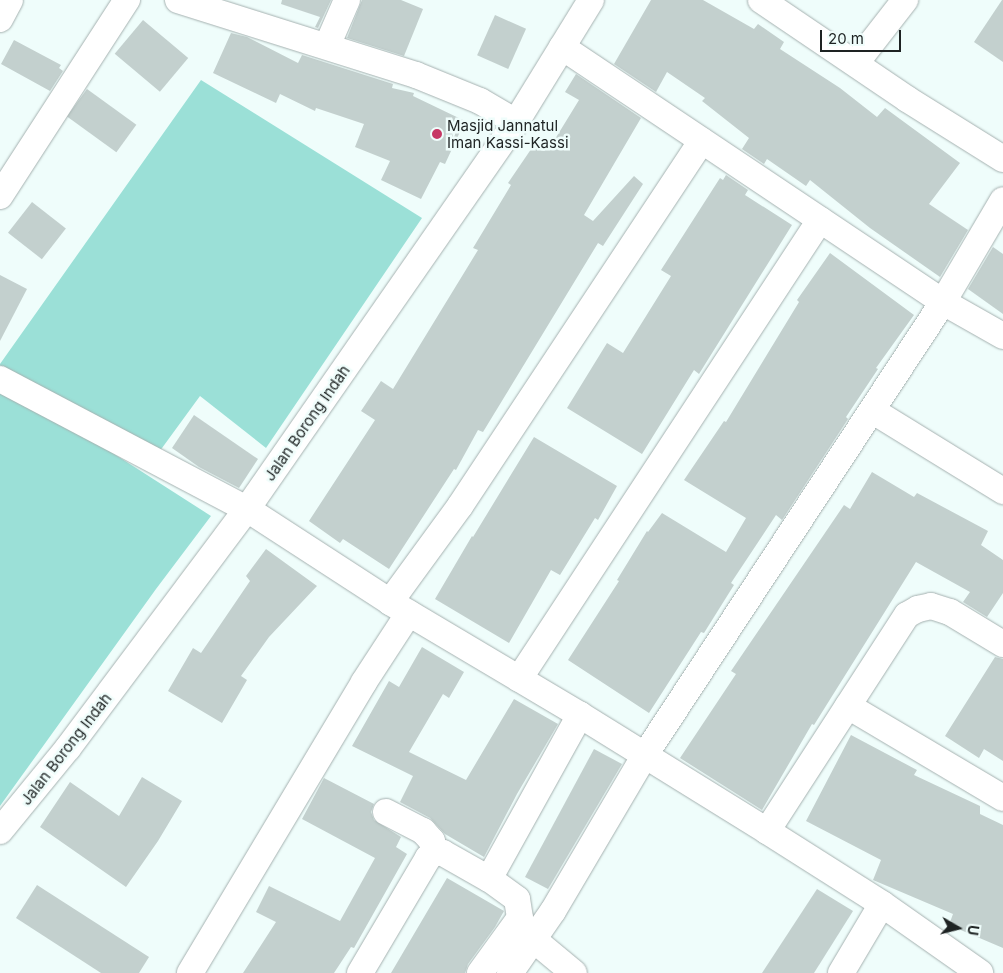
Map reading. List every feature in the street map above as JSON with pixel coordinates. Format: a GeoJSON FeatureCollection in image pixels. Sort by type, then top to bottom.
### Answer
{"type":"FeatureCollection","features":[{"type":"Feature","properties":{"kind":"street"},"geometry":{"type":"LineString","coordinates":[[0,19],[10,0]]}},
{"type":"Feature","properties":{"kind":"street"},"geometry":{"type":"LineString","coordinates":[[0,196],[127,0]]}},
{"type":"Feature","properties":{"kind":"street"},"geometry":{"type":"LineString","coordinates":[[178,0],[327,46],[453,90],[480,102],[516,122]]}},
{"type":"Feature","properties":{"kind":"street"},"geometry":{"type":"LineString","coordinates":[[327,46],[347,0]]}},
{"type":"Feature","properties":{"kind":"street","name":"Jalan Borong Indah"},"geometry":{"type":"LineString","coordinates":[[0,831],[68,748],[247,509],[516,122],[592,0]]}},
{"type":"Feature","properties":{"kind":"street"},"geometry":{"type":"LineString","coordinates":[[761,0],[908,99],[1003,159]]}},
{"type":"Feature","properties":{"kind":"street"},"geometry":{"type":"LineString","coordinates":[[856,63],[905,0]]}},
{"type":"Feature","properties":{"kind":"street"},"geometry":{"type":"LineString","coordinates":[[562,47],[943,302],[1003,336]]}},
{"type":"Feature","properties":{"kind":"street"},"geometry":{"type":"LineString","coordinates":[[190,973],[318,756],[400,608],[460,506],[702,141]]}},
{"type":"Feature","properties":{"kind":"street"},"geometry":{"type":"LineString","coordinates":[[510,973],[564,894],[645,755],[943,302],[1003,200]]}},
{"type":"Feature","properties":{"kind":"street"},"geometry":{"type":"LineString","coordinates":[[520,679],[820,220]]}},
{"type":"Feature","properties":{"kind":"street"},"geometry":{"type":"LineString","coordinates":[[0,380],[247,509],[400,608],[580,715],[767,831],[882,904],[980,973]]}},
{"type":"Feature","properties":{"kind":"street"},"geometry":{"type":"LineString","coordinates":[[873,411],[1003,491]]}},
{"type":"Feature","properties":{"kind":"street"},"geometry":{"type":"LineString","coordinates":[[767,831],[907,616],[918,609],[932,606],[950,612],[1003,644]]}},
{"type":"Feature","properties":{"kind":"street"},"geometry":{"type":"LineString","coordinates":[[848,706],[1003,798]]}},
{"type":"Feature","properties":{"kind":"street"},"geometry":{"type":"LineString","coordinates":[[489,879],[580,715]]}},
{"type":"Feature","properties":{"kind":"street"},"geometry":{"type":"LineString","coordinates":[[386,812],[423,831],[432,841],[434,852]]}},
{"type":"Feature","properties":{"kind":"street"},"geometry":{"type":"LineString","coordinates":[[434,852],[443,853],[489,879],[517,898],[520,918],[480,973]]}},
{"type":"Feature","properties":{"kind":"street"},"geometry":{"type":"LineString","coordinates":[[361,973],[428,858],[434,852]]}},
{"type":"Feature","properties":{"kind":"street"},"geometry":{"type":"LineString","coordinates":[[840,973],[882,904]]}},
{"type":"Feature","properties":{"kind":"street"},"geometry":{"type":"LineString","coordinates":[[533,939],[574,973]]}},
{"type":"Feature","properties":{"kind":"shaded area"},"geometry":{"type":"Polygon","coordinates":[[[201,80],[422,218],[266,448],[200,396],[154,459],[0,373],[0,364],[201,80]]]}},
{"type":"Feature","properties":{"kind":"shaded area"},"geometry":{"type":"Polygon","coordinates":[[[0,390],[94,441],[211,516],[156,589],[0,806],[0,390]]]}},
{"type":"Feature","properties":{"kind":"building"},"geometry":{"type":"Polygon","coordinates":[[[282,0],[331,0],[318,28],[315,27],[320,17],[281,4],[282,0]]]}},
{"type":"Feature","properties":{"kind":"building"},"geometry":{"type":"Polygon","coordinates":[[[362,0],[401,0],[423,9],[404,56],[347,38],[362,0]]]}},
{"type":"Feature","properties":{"kind":"building"},"geometry":{"type":"Polygon","coordinates":[[[651,0],[703,0],[754,29],[758,24],[784,42],[780,49],[840,88],[877,117],[885,108],[960,163],[929,204],[968,230],[940,277],[870,228],[810,180],[806,186],[767,159],[764,164],[742,149],[749,138],[702,101],[705,98],[667,72],[656,92],[614,64],[651,0]]]}},
{"type":"Feature","properties":{"kind":"building"},"geometry":{"type":"Polygon","coordinates":[[[1003,0],[1003,62],[974,42],[1003,0]]]}},
{"type":"Feature","properties":{"kind":"building"},"geometry":{"type":"Polygon","coordinates":[[[495,15],[526,29],[508,69],[477,55],[495,15]]]}},
{"type":"Feature","properties":{"kind":"building"},"geometry":{"type":"Polygon","coordinates":[[[143,20],[188,58],[160,92],[115,54],[143,20]]]}},
{"type":"Feature","properties":{"kind":"building"},"geometry":{"type":"Polygon","coordinates":[[[231,33],[247,37],[298,63],[302,55],[393,84],[392,88],[414,93],[413,96],[465,121],[445,164],[440,162],[421,199],[381,180],[390,161],[355,147],[364,124],[316,108],[315,111],[280,94],[276,103],[213,73],[231,33]]]}},
{"type":"Feature","properties":{"kind":"building"},"geometry":{"type":"Polygon","coordinates":[[[14,40],[61,65],[59,68],[63,71],[50,91],[1,64],[14,40]]]}},
{"type":"Feature","properties":{"kind":"building"},"geometry":{"type":"Polygon","coordinates":[[[576,74],[641,118],[584,215],[593,221],[634,176],[643,184],[603,246],[598,243],[483,432],[478,430],[456,470],[454,469],[389,569],[343,539],[340,543],[309,521],[375,420],[361,411],[381,381],[393,389],[478,250],[473,248],[511,185],[508,183],[540,136],[552,144],[579,100],[565,92],[576,74]]]}},
{"type":"Feature","properties":{"kind":"building"},"geometry":{"type":"Polygon","coordinates":[[[87,89],[136,125],[116,152],[67,117],[87,89]]]}},
{"type":"Feature","properties":{"kind":"building"},"geometry":{"type":"Polygon","coordinates":[[[726,175],[748,190],[745,195],[792,225],[699,374],[694,370],[642,454],[567,408],[607,343],[623,353],[671,276],[661,270],[720,178],[723,180],[726,175]]]}},
{"type":"Feature","properties":{"kind":"building"},"geometry":{"type":"Polygon","coordinates":[[[32,202],[66,228],[42,259],[8,233],[32,202]]]}},
{"type":"Feature","properties":{"kind":"building"},"geometry":{"type":"Polygon","coordinates":[[[993,247],[1003,254],[1003,314],[968,289],[993,247]]]}},
{"type":"Feature","properties":{"kind":"building"},"geometry":{"type":"Polygon","coordinates":[[[830,253],[914,315],[876,368],[878,369],[846,417],[848,419],[782,520],[776,515],[731,583],[734,585],[704,633],[701,632],[649,713],[568,660],[619,581],[617,580],[647,531],[662,513],[726,552],[746,518],[684,480],[724,421],[726,422],[799,302],[797,300],[830,253]]]}},
{"type":"Feature","properties":{"kind":"building"},"geometry":{"type":"Polygon","coordinates":[[[0,275],[27,289],[0,341],[0,275]]]}},
{"type":"Feature","properties":{"kind":"building"},"geometry":{"type":"Polygon","coordinates":[[[194,415],[258,459],[239,488],[199,467],[172,448],[194,415]]]}},
{"type":"Feature","properties":{"kind":"building"},"geometry":{"type":"Polygon","coordinates":[[[534,437],[617,486],[598,520],[595,518],[560,575],[551,570],[509,643],[435,599],[534,437]]]}},
{"type":"Feature","properties":{"kind":"building"},"geometry":{"type":"Polygon","coordinates":[[[872,472],[914,497],[917,493],[988,531],[981,545],[1003,560],[1003,593],[987,617],[963,602],[970,592],[916,562],[814,725],[812,724],[762,810],[680,758],[736,674],[731,671],[844,505],[850,509],[872,472]]]}},
{"type":"Feature","properties":{"kind":"building"},"geometry":{"type":"Polygon","coordinates":[[[266,549],[317,586],[269,637],[241,676],[247,680],[222,723],[168,691],[193,648],[201,653],[250,581],[246,576],[266,549]]]}},
{"type":"Feature","properties":{"kind":"building"},"geometry":{"type":"Polygon","coordinates":[[[422,647],[464,672],[449,698],[443,694],[409,752],[466,780],[514,699],[558,724],[517,794],[484,857],[445,834],[430,818],[400,802],[413,776],[352,746],[389,681],[399,687],[422,647]]]}},
{"type":"Feature","properties":{"kind":"building"},"geometry":{"type":"Polygon","coordinates":[[[995,657],[1003,659],[1003,761],[984,749],[979,758],[945,736],[995,657]]]}},
{"type":"Feature","properties":{"kind":"building"},"geometry":{"type":"Polygon","coordinates":[[[851,735],[917,770],[914,775],[980,806],[980,814],[1003,825],[1003,948],[949,925],[953,914],[873,880],[881,860],[806,821],[851,735]]]}},
{"type":"Feature","properties":{"kind":"building"},"geometry":{"type":"Polygon","coordinates":[[[594,749],[622,764],[548,889],[525,877],[594,749]]]}},
{"type":"Feature","properties":{"kind":"building"},"geometry":{"type":"Polygon","coordinates":[[[142,777],[182,801],[158,841],[126,887],[40,827],[70,782],[119,816],[142,777]]]}},
{"type":"Feature","properties":{"kind":"building"},"geometry":{"type":"Polygon","coordinates":[[[324,778],[374,804],[371,812],[374,820],[401,837],[396,847],[407,854],[354,948],[351,947],[334,973],[243,973],[276,922],[256,912],[269,886],[340,921],[375,858],[302,819],[324,778]]]}},
{"type":"Feature","properties":{"kind":"building"},"geometry":{"type":"Polygon","coordinates":[[[447,878],[504,911],[495,927],[468,964],[465,973],[391,973],[447,878]]]}},
{"type":"Feature","properties":{"kind":"building"},"geometry":{"type":"Polygon","coordinates":[[[37,885],[149,957],[139,973],[101,973],[16,918],[37,885]]]}},
{"type":"Feature","properties":{"kind":"building"},"geometry":{"type":"Polygon","coordinates":[[[817,889],[853,911],[814,973],[762,973],[817,889]]]}},
{"type":"Feature","properties":{"kind":"place","name":"Masjid Jannatul Iman Kassi-Kassi"},"geometry":{"type":"Point","coordinates":[437,134]}}]}
